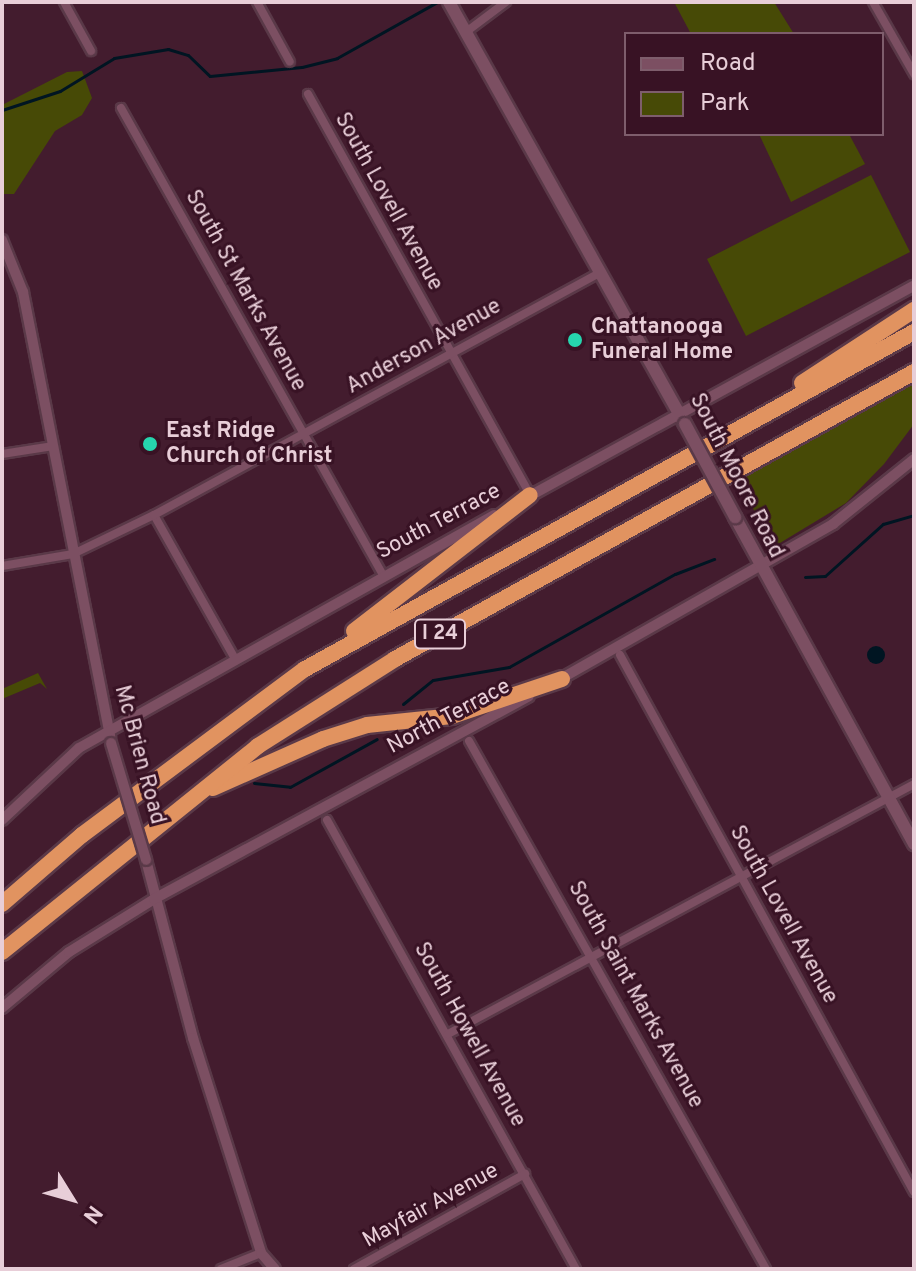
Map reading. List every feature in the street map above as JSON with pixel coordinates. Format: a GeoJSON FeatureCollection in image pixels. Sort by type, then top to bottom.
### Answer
{"type":"FeatureCollection","features":[{"type":"Feature","properties":{"kind":"highway"},"geometry":{"type":"LineString","coordinates":[[791,398],[806,378],[914,310]]}},
{"type":"Feature","properties":{"kind":"highway","name":"I 24"},"geometry":{"type":"LineString","coordinates":[[2,904],[82,835],[305,669],[914,332]]}},
{"type":"Feature","properties":{"kind":"highway","name":"I 24"},"geometry":{"type":"LineString","coordinates":[[2,952],[186,799],[258,746],[395,659],[914,372]]}},
{"type":"Feature","properties":{"kind":"highway"},"geometry":{"type":"LineString","coordinates":[[305,669],[530,495]]}},
{"type":"Feature","properties":{"kind":"highway"},"geometry":{"type":"LineString","coordinates":[[186,799],[323,739],[367,725],[452,716],[562,679]]}},
{"type":"Feature","properties":{"kind":"main road","name":"South Moore Road"},"geometry":{"type":"LineString","coordinates":[[449,2],[679,411],[759,565],[914,844]]}},
{"type":"Feature","properties":{"kind":"street"},"geometry":{"type":"LineString","coordinates":[[64,2],[91,51]]}},
{"type":"Feature","properties":{"kind":"street"},"geometry":{"type":"LineString","coordinates":[[257,2],[290,62]]}},
{"type":"Feature","properties":{"kind":"street"},"geometry":{"type":"LineString","coordinates":[[466,32],[506,2]]}},
{"type":"Feature","properties":{"kind":"street"},"geometry":{"type":"LineString","coordinates":[[873,2],[914,74]]}},
{"type":"Feature","properties":{"kind":"street","name":"South Lovell Avenue"},"geometry":{"type":"LineString","coordinates":[[308,94],[530,495]]}},
{"type":"Feature","properties":{"kind":"street","name":"South St Marks Avenue"},"geometry":{"type":"LineString","coordinates":[[121,108],[383,575]]}},
{"type":"Feature","properties":{"kind":"street","name":"Mc Brien Road"},"geometry":{"type":"LineString","coordinates":[[2,240],[23,292],[110,738],[146,860],[154,899],[261,1253],[275,1269]]}},
{"type":"Feature","properties":{"kind":"street","name":"Anderson Avenue"},"geometry":{"type":"LineString","coordinates":[[2,566],[73,554],[154,515],[601,272]]}},
{"type":"Feature","properties":{"kind":"street","name":"South Terrace"},"geometry":{"type":"LineString","coordinates":[[2,820],[79,748],[110,738],[235,659],[383,575],[679,411],[914,286]]}},
{"type":"Feature","properties":{"kind":"street"},"geometry":{"type":"LineString","coordinates":[[2,454],[53,446]]}},
{"type":"Feature","properties":{"kind":"street","name":"North Terrace"},"geometry":{"type":"LineString","coordinates":[[2,1008],[69,952],[154,899],[562,679],[833,524],[914,459]]}},
{"type":"Feature","properties":{"kind":"street"},"geometry":{"type":"LineString","coordinates":[[154,515],[235,659]]}},
{"type":"Feature","properties":{"kind":"street","name":"South Lovell Avenue"},"geometry":{"type":"LineString","coordinates":[[620,655],[914,1192]]}},
{"type":"Feature","properties":{"kind":"street","name":"South Saint Marks Avenue"},"geometry":{"type":"LineString","coordinates":[[469,741],[594,957],[766,1269]]}},
{"type":"Feature","properties":{"kind":"street"},"geometry":{"type":"LineString","coordinates":[[448,1034],[914,784]]}},
{"type":"Feature","properties":{"kind":"street","name":"South Howell Avenue"},"geometry":{"type":"LineString","coordinates":[[327,820],[576,1269]]}},
{"type":"Feature","properties":{"kind":"street","name":"Mayfair Avenue"},"geometry":{"type":"LineString","coordinates":[[354,1269],[525,1174]]}},
{"type":"Feature","properties":{"kind":"street"},"geometry":{"type":"LineString","coordinates":[[221,1269],[261,1253]]}},
{"type":"Feature","properties":{"kind":"green space"},"geometry":{"type":"Polygon","coordinates":[[[674,2],[774,2],[793,32],[690,32],[674,2]]]}},
{"type":"Feature","properties":{"kind":"green space"},"geometry":{"type":"Polygon","coordinates":[[[82,71],[92,98],[82,115],[55,131],[14,194],[2,194],[2,105],[67,72],[82,71]]]}},
{"type":"Feature","properties":{"kind":"green space"},"geometry":{"type":"Polygon","coordinates":[[[760,136],[850,136],[865,164],[791,202],[760,136]]]}},
{"type":"Feature","properties":{"kind":"green space"},"geometry":{"type":"Polygon","coordinates":[[[871,175],[910,252],[746,336],[707,259],[871,175]]]}},
{"type":"Feature","properties":{"kind":"green space"},"geometry":{"type":"Polygon","coordinates":[[[914,379],[914,424],[884,464],[846,503],[775,546],[735,478],[914,379]]]}},
{"type":"Feature","properties":{"kind":"green space"},"geometry":{"type":"Polygon","coordinates":[[[38,673],[47,689],[40,683],[2,699],[2,689],[38,673]]]}},
{"type":"Feature","properties":{"kind":"water"},"geometry":{"type":"Polygon","coordinates":[[[876,646],[885,655],[876,664],[867,655],[876,646]]]}},
{"type":"Feature","properties":{"kind":"waterway"},"geometry":{"type":"LineString","coordinates":[[2,110],[60,91],[114,58],[168,49],[188,55],[210,76],[302,67],[337,58],[437,2]]}},
{"type":"Feature","properties":{"kind":"waterway"},"geometry":{"type":"LineString","coordinates":[[805,577],[825,576],[883,524],[914,515]]}},
{"type":"Feature","properties":{"kind":"waterway"},"geometry":{"type":"LineString","coordinates":[[403,704],[433,680],[509,667],[675,574],[714,559]]}},
{"type":"Feature","properties":{"kind":"waterway"},"geometry":{"type":"LineString","coordinates":[[254,783],[290,787],[377,739]]}},
{"type":"Feature","properties":{"kind":"place","name":"Chattanooga Funeral Home"},"geometry":{"type":"Point","coordinates":[575,340]}},
{"type":"Feature","properties":{"kind":"place","name":"East Ridge Church of Christ"},"geometry":{"type":"Point","coordinates":[150,444]}}]}
